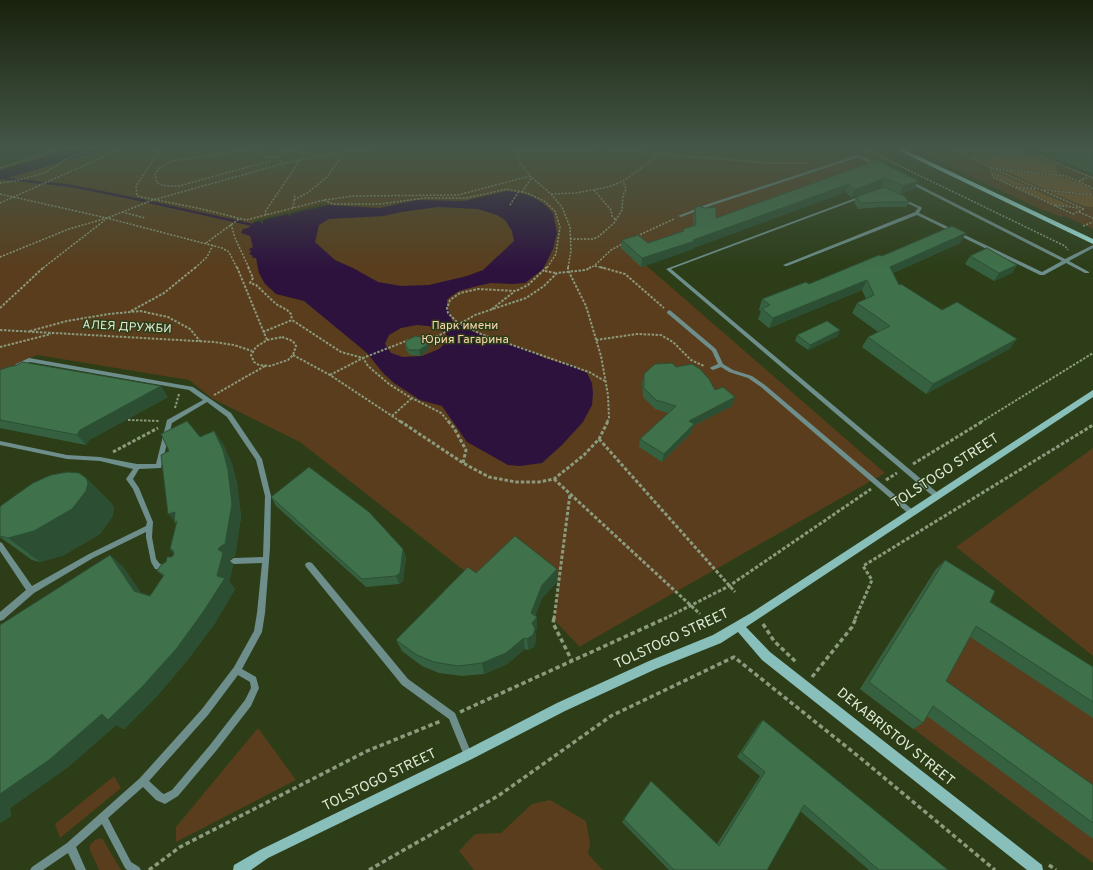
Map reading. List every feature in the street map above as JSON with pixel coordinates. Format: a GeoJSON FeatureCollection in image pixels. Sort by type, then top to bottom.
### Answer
{"type":"FeatureCollection","features":[{"type":"Feature","properties":{"kind":"main road"},"geometry":{"type":"LineString","coordinates":[[981,189],[1093,242]]}},
{"type":"Feature","properties":{"kind":"main road","name":"TOLSTOGO STREET"},"geometry":{"type":"LineString","coordinates":[[239,870],[264,854],[468,755],[561,707],[652,665],[717,639],[912,513],[1093,393]]}},
{"type":"Feature","properties":{"kind":"main road","name":"DEKABRISTOV STREET"},"geometry":{"type":"LineString","coordinates":[[739,626],[766,656],[1037,870]]}},
{"type":"Feature","properties":{"kind":"lane"},"geometry":{"type":"LineString","coordinates":[[680,216],[759,189]]}},
{"type":"Feature","properties":{"kind":"lane"},"geometry":{"type":"LineString","coordinates":[[922,189],[1086,272]]}},
{"type":"Feature","properties":{"kind":"lane"},"geometry":{"type":"LineString","coordinates":[[867,195],[668,269],[937,496]]}},
{"type":"Feature","properties":{"kind":"lane"},"geometry":{"type":"LineString","coordinates":[[785,265],[917,212],[920,208],[895,195]]}},
{"type":"Feature","properties":{"kind":"lane"},"geometry":{"type":"LineString","coordinates":[[917,212],[1042,274],[1093,246]]}},
{"type":"Feature","properties":{"kind":"lane"},"geometry":{"type":"LineString","coordinates":[[669,312],[714,350],[721,365],[732,371],[750,377],[763,386],[912,513]]}},
{"type":"Feature","properties":{"kind":"lane"},"geometry":{"type":"LineString","coordinates":[[12,368],[29,360],[191,388],[229,415],[259,459],[268,496],[266,560],[258,632],[236,670],[205,712],[143,781],[70,846],[35,870]]}},
{"type":"Feature","properties":{"kind":"lane"},"geometry":{"type":"LineString","coordinates":[[713,368],[721,365]]}},
{"type":"Feature","properties":{"kind":"lane"},"geometry":{"type":"LineString","coordinates":[[0,443],[67,457],[100,459],[137,467],[159,466],[169,422],[207,400]]}},
{"type":"Feature","properties":{"kind":"lane"},"geometry":{"type":"LineString","coordinates":[[137,467],[130,479],[136,488],[150,522],[149,538],[153,560],[158,567],[173,567]]}},
{"type":"Feature","properties":{"kind":"lane"},"geometry":{"type":"LineString","coordinates":[[0,617],[31,591],[91,556],[150,526]]}},
{"type":"Feature","properties":{"kind":"lane"},"geometry":{"type":"LineString","coordinates":[[0,545],[31,591]]}},
{"type":"Feature","properties":{"kind":"lane"},"geometry":{"type":"LineString","coordinates":[[234,561],[266,560]]}},
{"type":"Feature","properties":{"kind":"lane"},"geometry":{"type":"LineString","coordinates":[[309,565],[405,682],[452,716],[468,755]]}},
{"type":"Feature","properties":{"kind":"lane"},"geometry":{"type":"LineString","coordinates":[[143,781],[159,797],[165,799],[175,793],[213,748],[248,703],[255,688],[253,680],[236,670]]}},
{"type":"Feature","properties":{"kind":"lane"},"geometry":{"type":"LineString","coordinates":[[104,817],[128,865],[136,870]]}},
{"type":"Feature","properties":{"kind":"lane"},"geometry":{"type":"LineString","coordinates":[[70,846],[80,870]]}},
{"type":"Feature","properties":{"kind":"path"},"geometry":{"type":"LineString","coordinates":[[0,203],[32,189]]}},
{"type":"Feature","properties":{"kind":"path"},"geometry":{"type":"LineString","coordinates":[[136,189],[137,196],[202,209],[246,220],[324,200],[347,196],[458,195],[483,189]]}},
{"type":"Feature","properties":{"kind":"path"},"geometry":{"type":"LineString","coordinates":[[0,256],[69,229],[107,218],[152,200],[193,189]]}},
{"type":"Feature","properties":{"kind":"path"},"geometry":{"type":"LineString","coordinates":[[266,215],[265,212],[280,189]]}},
{"type":"Feature","properties":{"kind":"path"},"geometry":{"type":"LineString","coordinates":[[294,200],[313,189]]}},
{"type":"Feature","properties":{"kind":"path"},"geometry":{"type":"LineString","coordinates":[[324,200],[333,204],[381,204],[424,198],[466,198],[507,189],[544,201],[555,211],[559,221],[560,241],[556,254],[546,271],[528,285],[516,291],[490,310]]}},
{"type":"Feature","properties":{"kind":"path"},"geometry":{"type":"LineString","coordinates":[[510,205],[522,189]]}},
{"type":"Feature","properties":{"kind":"path"},"geometry":{"type":"LineString","coordinates":[[293,355],[330,375],[463,463],[489,478],[516,482],[539,482],[554,479],[584,455],[599,438],[608,418],[608,394],[601,356],[586,306],[568,270],[571,251],[568,221],[562,207],[545,189]]}},
{"type":"Feature","properties":{"kind":"path"},"geometry":{"type":"LineString","coordinates":[[551,194],[599,189]]}},
{"type":"Feature","properties":{"kind":"path"},"geometry":{"type":"LineString","coordinates":[[570,239],[593,239],[598,237],[616,220],[622,210],[623,195],[626,189]]}},
{"type":"Feature","properties":{"kind":"path"},"geometry":{"type":"LineString","coordinates":[[947,189],[1065,246]]}},
{"type":"Feature","properties":{"kind":"path"},"geometry":{"type":"LineString","coordinates":[[1018,189],[1073,214],[1084,209],[1082,208]]}},
{"type":"Feature","properties":{"kind":"path"},"geometry":{"type":"LineString","coordinates":[[1036,189],[1093,195]]}},
{"type":"Feature","properties":{"kind":"path"},"geometry":{"type":"LineString","coordinates":[[1040,189],[1082,208]]}},
{"type":"Feature","properties":{"kind":"path"},"geometry":{"type":"LineString","coordinates":[[594,190],[611,210],[612,216],[616,220]]}},
{"type":"Feature","properties":{"kind":"path"},"geometry":{"type":"LineString","coordinates":[[0,194],[15,196],[107,218],[222,248],[229,252],[233,259],[257,312],[267,340]]}},
{"type":"Feature","properties":{"kind":"path"},"geometry":{"type":"LineString","coordinates":[[293,208],[295,194]]}},
{"type":"Feature","properties":{"kind":"path"},"geometry":{"type":"LineString","coordinates":[[1053,205],[1082,208]]}},
{"type":"Feature","properties":{"kind":"path"},"geometry":{"type":"LineString","coordinates":[[122,212],[145,218]]}},
{"type":"Feature","properties":{"kind":"path"},"geometry":{"type":"LineString","coordinates":[[1079,212],[1093,218]]}},
{"type":"Feature","properties":{"kind":"path"},"geometry":{"type":"LineString","coordinates":[[632,239],[680,216]]}},
{"type":"Feature","properties":{"kind":"path"},"geometry":{"type":"LineString","coordinates":[[0,308],[52,260],[107,218]]}},
{"type":"Feature","properties":{"kind":"path"},"geometry":{"type":"LineString","coordinates":[[206,243],[231,224],[241,219]]}},
{"type":"Feature","properties":{"kind":"path"},"geometry":{"type":"LineString","coordinates":[[1083,226],[1093,222]]}},
{"type":"Feature","properties":{"kind":"path"},"geometry":{"type":"LineString","coordinates":[[231,224],[235,238],[253,278],[250,283],[256,285],[276,304],[287,310],[291,314],[292,320],[341,352],[365,358]]}},
{"type":"Feature","properties":{"kind":"path"},"geometry":{"type":"LineString","coordinates":[[546,271],[557,273],[568,270],[586,270],[594,266],[611,250],[624,242]]}},
{"type":"Feature","properties":{"kind":"path"},"geometry":{"type":"LineString","coordinates":[[130,312],[164,293],[188,275],[207,257],[213,245]]}},
{"type":"Feature","properties":{"kind":"path"},"geometry":{"type":"LineString","coordinates":[[594,266],[625,274],[669,312]]}},
{"type":"Feature","properties":{"kind":"path"},"geometry":{"type":"LineString","coordinates":[[330,375],[402,342],[415,338],[438,336],[475,315],[526,298],[544,286],[557,273]]}},
{"type":"Feature","properties":{"kind":"path"},"geometry":{"type":"LineString","coordinates":[[516,291],[478,289],[460,293],[450,300],[446,308],[457,324],[589,372],[605,381]]}},
{"type":"Feature","properties":{"kind":"path"},"geometry":{"type":"LineString","coordinates":[[28,332],[67,321],[109,314],[140,311],[168,317],[190,329],[200,341]]}},
{"type":"Feature","properties":{"kind":"path"},"geometry":{"type":"LineString","coordinates":[[263,332],[292,320]]}},
{"type":"Feature","properties":{"kind":"path","name":"АЛЕЯ ДРУЖБИ"},"geometry":{"type":"LineString","coordinates":[[0,330],[200,341],[234,345],[252,351]]}},
{"type":"Feature","properties":{"kind":"path"},"geometry":{"type":"LineString","coordinates":[[0,347],[56,333]]}},
{"type":"Feature","properties":{"kind":"path"},"geometry":{"type":"LineString","coordinates":[[596,340],[637,334],[661,335],[673,342],[691,360],[699,365],[713,368]]}},
{"type":"Feature","properties":{"kind":"path"},"geometry":{"type":"LineString","coordinates":[[207,400],[265,366],[282,363],[293,355],[296,346],[293,342],[282,337],[260,343],[252,351],[252,359],[254,362],[265,366]]}},
{"type":"Feature","properties":{"kind":"path"},"geometry":{"type":"LineString","coordinates":[[365,358],[368,366],[389,384],[412,398],[437,410],[449,423],[466,450],[463,463]]}},
{"type":"Feature","properties":{"kind":"path"},"geometry":{"type":"LineString","coordinates":[[392,416],[412,398]]}},
{"type":"Feature","properties":{"kind":"path"},"geometry":{"type":"LineString","coordinates":[[128,420],[169,422]]}},
{"type":"Feature","properties":{"kind":"path"},"geometry":{"type":"LineString","coordinates":[[100,459],[169,422]]}},
{"type":"Feature","properties":{"kind":"path"},"geometry":{"type":"LineString","coordinates":[[812,677],[852,627],[872,580],[863,566],[1093,425]]}},
{"type":"Feature","properties":{"kind":"path"},"geometry":{"type":"LineString","coordinates":[[599,438],[734,592]]}},
{"type":"Feature","properties":{"kind":"path"},"geometry":{"type":"LineString","coordinates":[[554,479],[700,614]]}},
{"type":"Feature","properties":{"kind":"path"},"geometry":{"type":"LineString","coordinates":[[570,494],[553,624],[572,661]]}},
{"type":"Feature","properties":{"kind":"path"},"geometry":{"type":"LineString","coordinates":[[369,870],[498,796],[611,716],[734,657],[858,756],[995,870]]}},
{"type":"Feature","properties":{"kind":"path"},"geometry":{"type":"LineString","coordinates":[[149,870],[180,847]]}},
{"type":"Feature","properties":{"kind":"green space","name":"Парк имени Юрия Гагарина"},"geometry":{"type":"Polygon","coordinates":[[[0,189],[808,189],[633,254],[885,473],[577,648],[579,646],[555,621],[559,582],[517,549],[480,583],[300,442],[213,399],[189,380],[37,355],[0,372],[0,189]]]}},
{"type":"Feature","properties":{"kind":"green space"},"geometry":{"type":"Polygon","coordinates":[[[997,189],[1093,189],[1093,229],[1064,216],[1062,217],[1038,208],[997,189]]]}},
{"type":"Feature","properties":{"kind":"green space"},"geometry":{"type":"Polygon","coordinates":[[[1093,448],[1093,656],[956,547],[1093,448]]]}},
{"type":"Feature","properties":{"kind":"green space"},"geometry":{"type":"Polygon","coordinates":[[[936,569],[1093,677],[1093,863],[860,689],[936,569]]]}},
{"type":"Feature","properties":{"kind":"green space"},"geometry":{"type":"Polygon","coordinates":[[[258,728],[296,780],[176,842],[176,827],[258,728]]]}},
{"type":"Feature","properties":{"kind":"green space"},"geometry":{"type":"Polygon","coordinates":[[[114,776],[121,788],[60,838],[55,824],[114,776]]]}},
{"type":"Feature","properties":{"kind":"green space"},"geometry":{"type":"Polygon","coordinates":[[[550,800],[586,821],[590,843],[588,854],[603,870],[474,870],[459,851],[475,834],[501,833],[532,804],[550,800]]]}},
{"type":"Feature","properties":{"kind":"green space"},"geometry":{"type":"Polygon","coordinates":[[[102,838],[121,870],[99,870],[90,850],[90,845],[95,840],[102,838]]]}},
{"type":"Feature","properties":{"kind":"shaded area"},"geometry":{"type":"Polygon","coordinates":[[[1019,189],[1035,190],[1071,206],[1053,204],[1019,189]]]}},
{"type":"Feature","properties":{"kind":"shaded area"},"geometry":{"type":"Polygon","coordinates":[[[1045,189],[1090,189],[1093,194],[1045,189]]]}},
{"type":"Feature","properties":{"kind":"shaded area"},"geometry":{"type":"Polygon","coordinates":[[[507,191],[533,197],[544,204],[553,213],[557,233],[553,249],[543,269],[525,283],[491,283],[477,286],[459,291],[447,300],[452,321],[490,339],[526,349],[545,358],[570,365],[587,373],[592,383],[592,405],[583,422],[562,445],[542,463],[520,466],[508,465],[467,442],[442,406],[420,400],[394,383],[383,373],[367,353],[304,301],[276,294],[265,284],[259,273],[256,258],[253,258],[252,255],[249,254],[251,252],[249,249],[253,247],[250,236],[241,233],[243,229],[248,228],[256,221],[328,205],[380,208],[417,200],[464,201],[507,191]],[[438,207],[384,216],[329,219],[319,225],[315,242],[335,260],[378,282],[401,286],[429,285],[467,276],[483,270],[514,241],[512,231],[505,220],[497,215],[478,209],[438,207]],[[417,325],[401,328],[389,335],[385,344],[391,353],[403,357],[422,356],[439,349],[445,343],[447,335],[440,329],[417,325]]]}},
{"type":"Feature","properties":{"kind":"shaded area"},"geometry":{"type":"Polygon","coordinates":[[[1050,192],[1093,196],[1093,207],[1084,206],[1050,192]]]}},
{"type":"Feature","properties":{"kind":"pier"},"geometry":{"type":"Polygon","coordinates":[[[327,203],[328,205],[316,207],[317,210],[314,208],[290,214],[291,216],[289,217],[288,214],[263,220],[262,224],[260,221],[252,223],[255,220],[327,203]]]}},
{"type":"Feature","properties":{"kind":"building"},"geometry":{"type":"Polygon","coordinates":[[[798,189],[836,189],[693,240],[695,241],[642,258],[622,240],[638,235],[648,243],[684,231],[683,229],[696,225],[695,208],[699,206],[705,208],[716,207],[716,218],[798,189]]]}},
{"type":"Feature","properties":{"kind":"building"},"geometry":{"type":"Polygon","coordinates":[[[880,189],[888,189],[904,196],[909,202],[861,203],[856,197],[880,189]]]}},
{"type":"Feature","properties":{"kind":"building"},"geometry":{"type":"Polygon","coordinates":[[[952,226],[966,233],[890,267],[899,285],[901,284],[942,310],[957,302],[1017,339],[933,384],[868,337],[890,326],[857,303],[874,295],[867,280],[773,318],[762,309],[770,305],[762,299],[806,282],[809,284],[879,255],[882,256],[952,226]]]}},
{"type":"Feature","properties":{"kind":"building"},"geometry":{"type":"Polygon","coordinates":[[[987,248],[1017,265],[999,273],[970,256],[987,248]]]}},
{"type":"Feature","properties":{"kind":"building"},"geometry":{"type":"Polygon","coordinates":[[[827,321],[840,330],[810,345],[797,335],[827,321]]]}},
{"type":"Feature","properties":{"kind":"building"},"geometry":{"type":"Polygon","coordinates":[[[415,336],[425,338],[428,341],[427,345],[419,350],[409,350],[405,345],[406,341],[415,336]]]}},
{"type":"Feature","properties":{"kind":"building"},"geometry":{"type":"Polygon","coordinates":[[[22,362],[161,386],[80,430],[77,435],[0,420],[0,370],[22,362]]]}},
{"type":"Feature","properties":{"kind":"building"},"geometry":{"type":"Polygon","coordinates":[[[672,363],[676,367],[692,364],[700,369],[709,379],[715,390],[723,387],[735,397],[689,421],[694,424],[664,454],[640,439],[676,406],[656,400],[644,388],[644,374],[655,364],[672,363]]]}},
{"type":"Feature","properties":{"kind":"building"},"geometry":{"type":"Polygon","coordinates":[[[187,421],[200,437],[214,431],[223,450],[228,470],[232,504],[225,544],[218,549],[223,553],[217,576],[225,578],[177,648],[142,687],[108,720],[102,714],[49,760],[0,794],[0,625],[110,555],[134,591],[150,596],[164,575],[157,571],[161,565],[166,562],[167,557],[172,557],[174,554],[173,550],[170,549],[177,521],[174,522],[175,512],[168,514],[161,455],[169,451],[161,434],[187,421]]]}},
{"type":"Feature","properties":{"kind":"building"},"geometry":{"type":"Polygon","coordinates":[[[309,467],[369,512],[403,549],[400,573],[396,576],[362,579],[271,497],[309,467]]]}},
{"type":"Feature","properties":{"kind":"building"},"geometry":{"type":"Polygon","coordinates":[[[68,472],[79,473],[86,478],[88,483],[86,491],[72,509],[34,531],[8,538],[0,536],[0,507],[2,505],[33,483],[51,475],[68,472]]]}},
{"type":"Feature","properties":{"kind":"building"},"geometry":{"type":"Polygon","coordinates":[[[515,536],[557,569],[542,585],[531,613],[537,617],[532,623],[535,629],[533,635],[527,639],[524,638],[506,653],[482,663],[458,666],[434,662],[417,655],[396,640],[468,567],[476,573],[515,536]]]}},
{"type":"Feature","properties":{"kind":"building"},"geometry":{"type":"Polygon","coordinates":[[[945,560],[995,591],[990,602],[1093,667],[1093,702],[976,626],[946,681],[1093,785],[1093,823],[933,706],[923,723],[869,682],[945,560]]]}},
{"type":"Feature","properties":{"kind":"building"},"geometry":{"type":"Polygon","coordinates":[[[763,720],[948,870],[879,870],[804,805],[767,870],[674,870],[624,819],[651,781],[719,846],[765,772],[742,753],[763,720]]]}},
{"type":"Feature","properties":{"kind":"waterway"},"geometry":{"type":"LineString","coordinates":[[85,189],[145,201]]}},
{"type":"Feature","properties":{"kind":"waterway"},"geometry":{"type":"LineString","coordinates":[[149,202],[253,225]]}}]}
